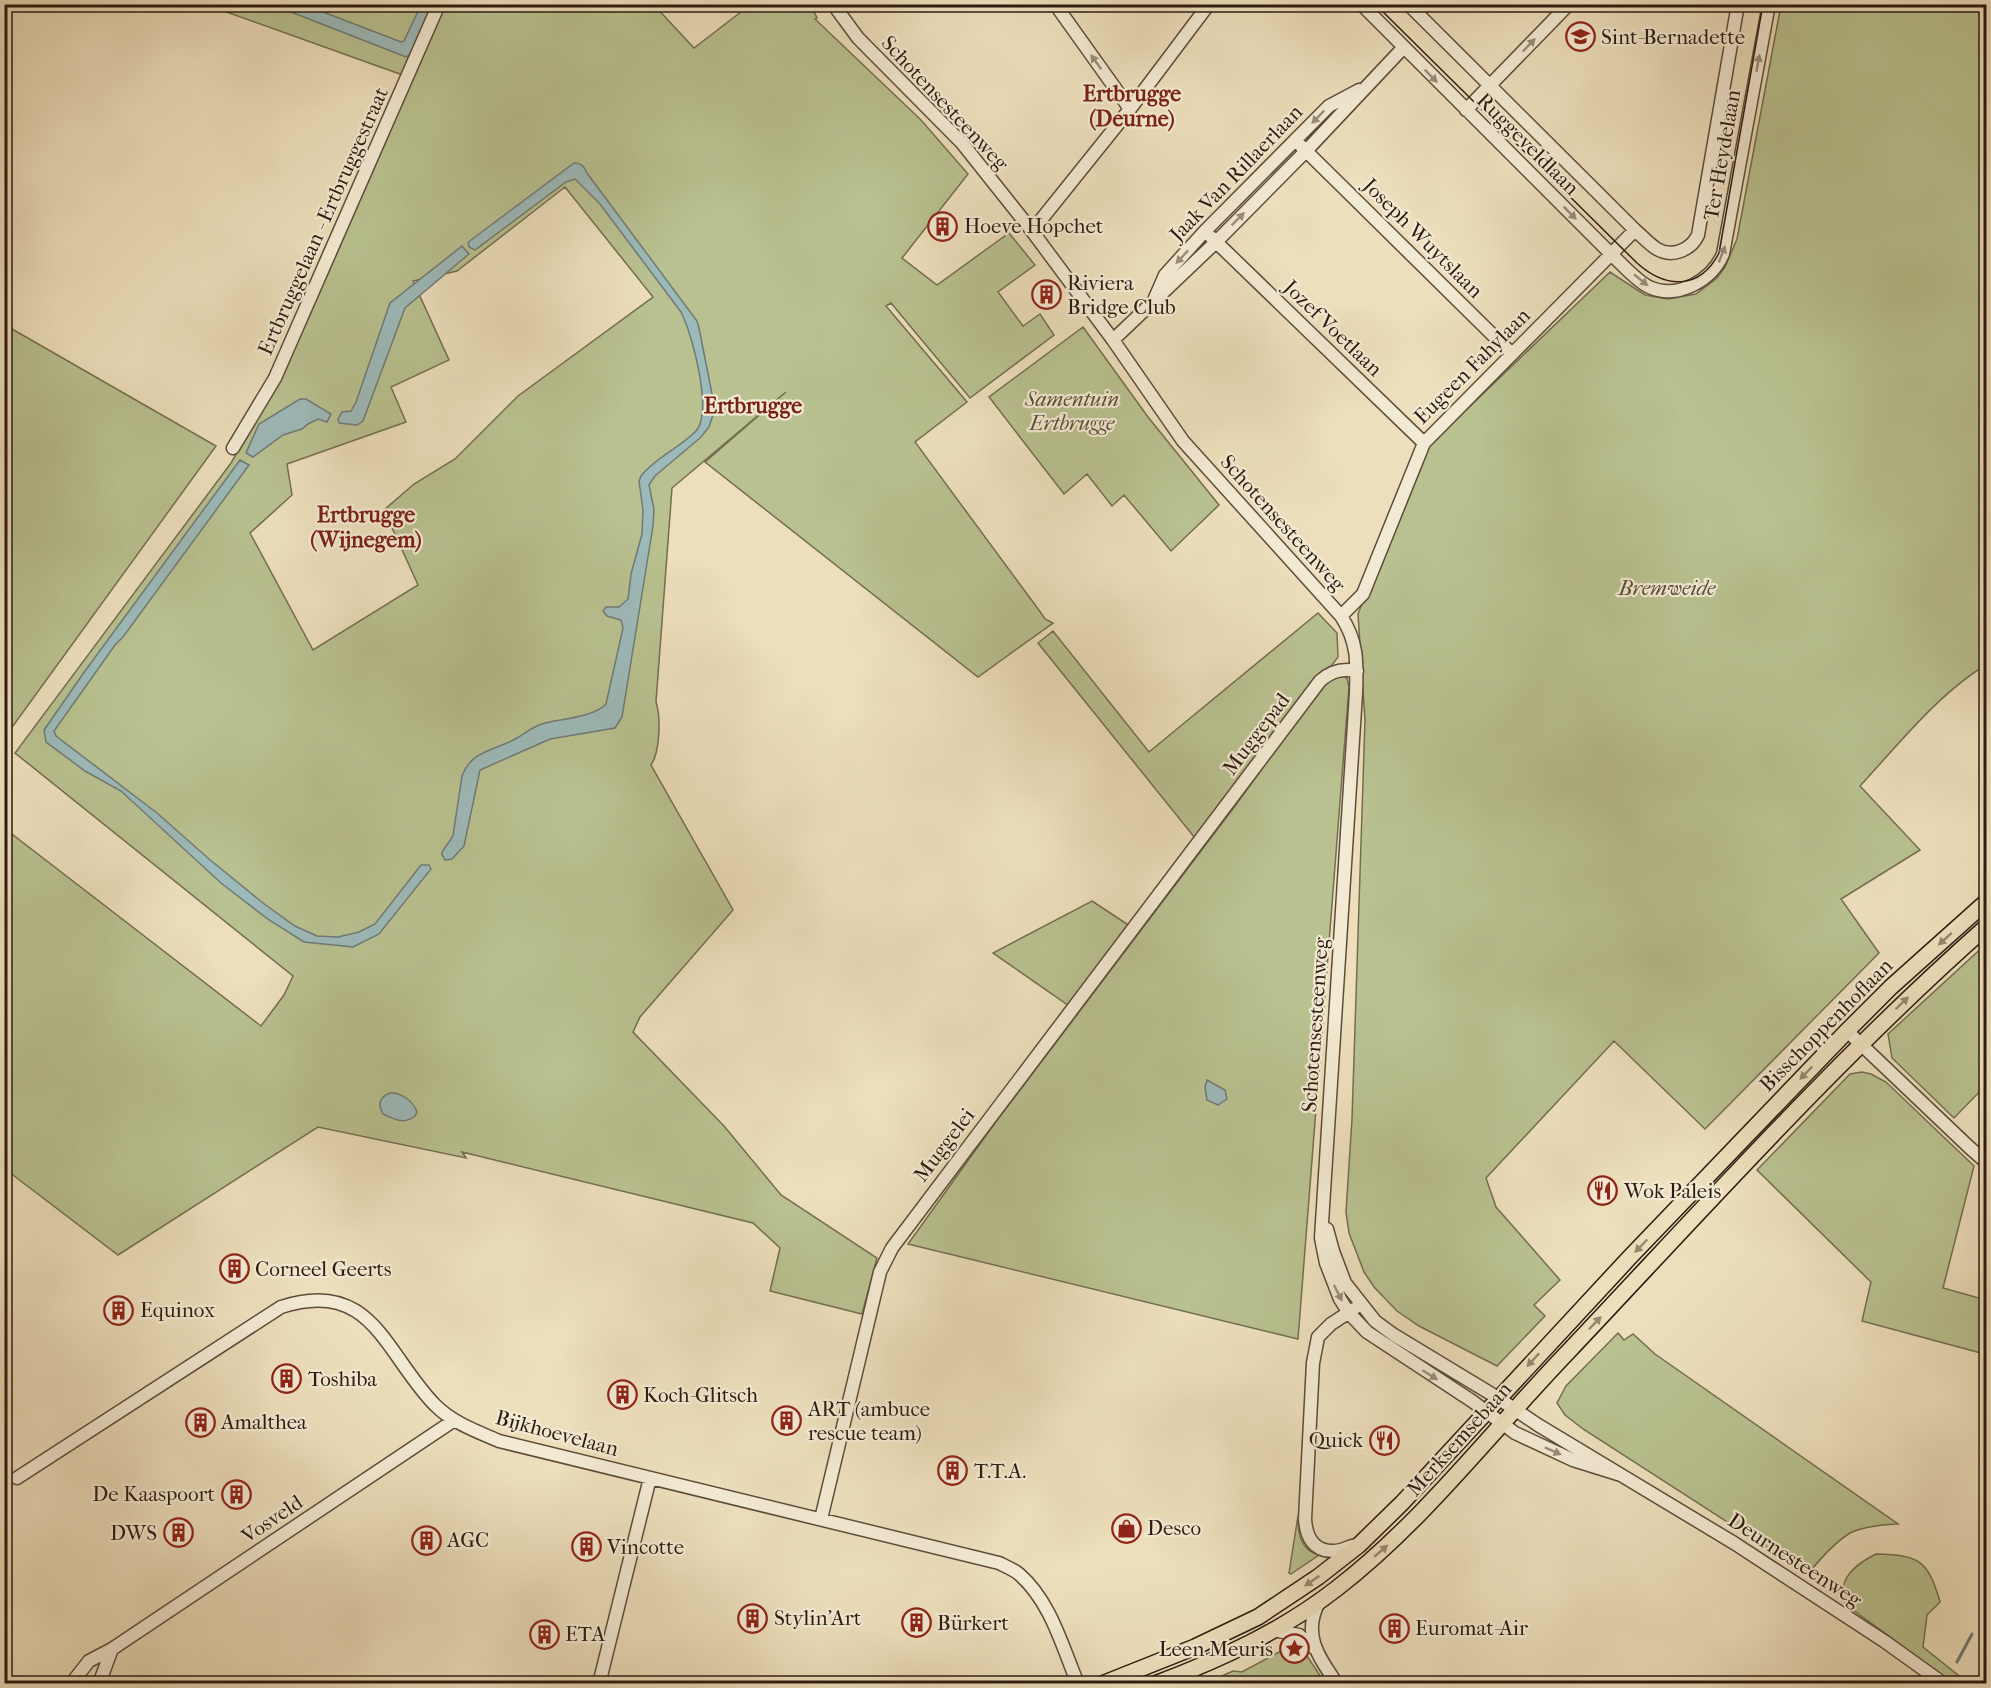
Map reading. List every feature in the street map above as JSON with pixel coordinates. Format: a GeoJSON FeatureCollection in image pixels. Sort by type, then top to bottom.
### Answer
{"type":"FeatureCollection","features":[{"type":"Feature","properties":{"kind":"main road","name":"Bisschoppenhoflaan"},"geometry":{"type":"LineString","coordinates":[[1700,1184],[1847,1031],[1898,981],[1986,902]]}},
{"type":"Feature","properties":{"kind":"main road","name":"Bisschoppenhoflaan"},"geometry":{"type":"LineString","coordinates":[[1749,1161],[1861,1044],[1920,986],[1986,927]]}},
{"type":"Feature","properties":{"kind":"main road","name":"Merksemsebaan"},"geometry":{"type":"LineString","coordinates":[[1155,1683],[1225,1655],[1273,1630],[1319,1602],[1395,1539],[1514,1409],[1749,1161]]}},
{"type":"Feature","properties":{"kind":"main road","name":"Merksemsebaan"},"geometry":{"type":"LineString","coordinates":[[1102,1683],[1195,1647],[1258,1617],[1318,1577],[1359,1545],[1402,1503],[1700,1184]]}},
{"type":"Feature","properties":{"kind":"street","name":"Ertbruggelaan - Ertbruggestraat"},"geometry":{"type":"LineString","coordinates":[[233,448],[275,378],[439,4]]}},
{"type":"Feature","properties":{"kind":"street","name":"Schotensesteenweg"},"geometry":{"type":"LineString","coordinates":[[833,4],[858,38],[962,142],[1113,340],[1183,441],[1341,615],[1354,643],[1357,671],[1324,1193]]}},
{"type":"Feature","properties":{"kind":"street"},"geometry":{"type":"LineString","coordinates":[[1055,4],[1130,109]]}},
{"type":"Feature","properties":{"kind":"street"},"geometry":{"type":"LineString","coordinates":[[1032,231],[1130,109],[1209,4]]}},
{"type":"Feature","properties":{"kind":"street","name":"Ruggeveldlaan"},"geometry":{"type":"LineString","coordinates":[[1361,4],[1610,253],[1646,285],[1659,290],[1679,289]]}},
{"type":"Feature","properties":{"kind":"street","name":"Ruggeveldlaan"},"geometry":{"type":"LineString","coordinates":[[1408,4],[1654,247]]}},
{"type":"Feature","properties":{"kind":"street"},"geometry":{"type":"LineString","coordinates":[[1466,110],[1569,4]]}},
{"type":"Feature","properties":{"kind":"street","name":"Ter Heydelaan"},"geometry":{"type":"LineString","coordinates":[[1654,247],[1663,252],[1680,251],[1691,246],[1698,236],[1738,4]]}},
{"type":"Feature","properties":{"kind":"street","name":"Ter Heydelaan"},"geometry":{"type":"LineString","coordinates":[[1679,289],[1698,283],[1709,275],[1717,267],[1723,254],[1769,4]]}},
{"type":"Feature","properties":{"kind":"street","name":"Jaak Van Rillaerlaan"},"geometry":{"type":"LineString","coordinates":[[1113,340],[1216,242],[1403,48]]}},
{"type":"Feature","properties":{"kind":"street","name":"Jaak Van Rillaerlaan"},"geometry":{"type":"LineString","coordinates":[[1152,305],[1165,275],[1205,231],[1329,106],[1367,86]]}},
{"type":"Feature","properties":{"kind":"street","name":"Joseph Wuytslaan"},"geometry":{"type":"LineString","coordinates":[[1295,141],[1512,354]]}},
{"type":"Feature","properties":{"kind":"street","name":"Eugeen Fahylaan"},"geometry":{"type":"LineString","coordinates":[[1341,615],[1363,594],[1424,443],[1635,230]]}},
{"type":"Feature","properties":{"kind":"street","name":"Jozef Voetlaan"},"geometry":{"type":"LineString","coordinates":[[1205,231],[1424,443]]}},
{"type":"Feature","properties":{"kind":"street","name":"Muggepad"},"geometry":{"type":"LineString","coordinates":[[1199,843],[1320,681],[1333,672],[1348,669],[1357,671]]}},
{"type":"Feature","properties":{"kind":"street","name":"Muggelei"},"geometry":{"type":"LineString","coordinates":[[821,1518],[880,1272],[889,1252],[1199,843]]}},
{"type":"Feature","properties":{"kind":"street"},"geometry":{"type":"LineString","coordinates":[[1847,1031],[1986,1162]]}},
{"type":"Feature","properties":{"kind":"street","name":"Deurnesteenweg"},"geometry":{"type":"LineString","coordinates":[[1324,1193],[1321,1238],[1326,1263],[1333,1284],[1349,1313],[1358,1324],[1381,1343],[1502,1423],[1545,1448],[1573,1460],[1622,1475]]}},
{"type":"Feature","properties":{"kind":"street","name":"Deurnesteenweg"},"geometry":{"type":"LineString","coordinates":[[1323,1216],[1339,1269],[1360,1304],[1375,1321],[1394,1335],[1734,1543],[1944,1683]]}},
{"type":"Feature","properties":{"kind":"street","name":"Bijkhoevelaan"},"geometry":{"type":"LineString","coordinates":[[17,1478],[281,1307],[300,1301],[324,1300],[351,1307],[371,1322],[434,1404],[453,1421],[498,1441],[999,1563],[1018,1573],[1044,1605],[1078,1683]]}},
{"type":"Feature","properties":{"kind":"street"},"geometry":{"type":"LineString","coordinates":[[1359,1545],[1347,1546],[1334,1551],[1325,1550],[1314,1545],[1307,1537],[1305,1529],[1314,1363],[1318,1337],[1331,1324],[1360,1304]]}},
{"type":"Feature","properties":{"kind":"street","name":"Vosveld"},"geometry":{"type":"LineString","coordinates":[[71,1683],[89,1660],[112,1649],[453,1421]]}},
{"type":"Feature","properties":{"kind":"street"},"geometry":{"type":"LineString","coordinates":[[599,1683],[650,1478]]}},
{"type":"Feature","properties":{"kind":"street"},"geometry":{"type":"LineString","coordinates":[[1319,1602],[1313,1614],[1312,1638],[1316,1650],[1336,1683]]}},
{"type":"Feature","properties":{"kind":"street"},"geometry":{"type":"LineString","coordinates":[[1273,1630],[1299,1635],[1316,1650]]}},
{"type":"Feature","properties":{"kind":"street"},"geometry":{"type":"LineString","coordinates":[[99,1683],[112,1649]]}},
{"type":"Feature","properties":{"kind":"green space"},"geometry":{"type":"Polygon","coordinates":[[[207,5],[654,5],[694,48],[750,5],[811,5],[817,18],[815,19],[921,120],[968,174],[902,258],[937,285],[1009,233],[1035,265],[998,292],[1023,326],[1040,314],[1054,335],[970,398],[891,303],[886,306],[967,402],[915,442],[1045,619],[1053,623],[978,677],[705,462],[786,392],[672,488],[656,702],[659,735],[651,765],[733,910],[640,1017],[633,1032],[724,1126],[781,1195],[877,1258],[862,1314],[770,1291],[780,1248],[753,1223],[462,1152],[466,1158],[318,1127],[118,1255],[5,1169],[4,828],[261,1026],[284,995],[293,976],[15,753],[231,463],[268,399],[411,78],[207,5]],[[565,187],[457,271],[413,281],[449,360],[391,387],[406,422],[287,464],[292,495],[250,533],[313,650],[418,585],[384,510],[414,484],[455,459],[518,396],[653,297],[565,187]]]}},
{"type":"Feature","properties":{"kind":"green space","name":"Bremweide"},"geometry":{"type":"Polygon","coordinates":[[[1781,5],[1986,5],[1986,665],[1969,676],[1936,705],[1860,786],[1920,850],[1841,899],[1879,953],[1705,1129],[1614,1041],[1486,1178],[1496,1207],[1560,1280],[1534,1305],[1545,1316],[1497,1366],[1419,1326],[1397,1311],[1374,1287],[1364,1272],[1349,1233],[1346,1212],[1352,1119],[1365,720],[1358,614],[1420,454],[1610,272],[1645,295],[1668,299],[1696,294],[1717,278],[1725,267],[1737,239],[1781,5]]]}},
{"type":"Feature","properties":{"kind":"green space"},"geometry":{"type":"Polygon","coordinates":[[[5,325],[216,446],[5,737],[5,325]]]}},
{"type":"Feature","properties":{"kind":"green space","name":"Samentuin Ertbrugge"},"geometry":{"type":"Polygon","coordinates":[[[1083,327],[1148,417],[1219,505],[1171,551],[1124,495],[1112,506],[1087,474],[1064,494],[989,397],[1083,327]]]}},
{"type":"Feature","properties":{"kind":"green space"},"geometry":{"type":"Polygon","coordinates":[[[1318,613],[1337,633],[1338,657],[1199,843],[1038,643],[1053,631],[1149,752],[1318,613]]]}},
{"type":"Feature","properties":{"kind":"green space"},"geometry":{"type":"Polygon","coordinates":[[[1340,674],[1347,678],[1349,687],[1298,1339],[908,1244],[995,1123],[1235,806],[1324,683],[1340,674]]]}},
{"type":"Feature","properties":{"kind":"green space"},"geometry":{"type":"Polygon","coordinates":[[[1092,901],[1133,928],[1072,1008],[993,953],[1092,901]]]}},
{"type":"Feature","properties":{"kind":"green space"},"geometry":{"type":"Polygon","coordinates":[[[1986,944],[1986,1085],[1954,1118],[1892,1058],[1888,1034],[1986,944]]]}},
{"type":"Feature","properties":{"kind":"green space"},"geometry":{"type":"Polygon","coordinates":[[[1862,1072],[1886,1082],[1974,1166],[1943,1288],[1986,1300],[1986,1330],[1981,1353],[1862,1321],[1871,1282],[1757,1170],[1850,1074],[1862,1072]]]}},
{"type":"Feature","properties":{"kind":"green space"},"geometry":{"type":"Polygon","coordinates":[[[1618,1333],[1624,1340],[1633,1334],[1655,1354],[1898,1524],[1867,1527],[1850,1533],[1838,1542],[1808,1574],[1583,1429],[1565,1415],[1557,1403],[1566,1386],[1618,1333]]]}},
{"type":"Feature","properties":{"kind":"green space"},"geometry":{"type":"Polygon","coordinates":[[[1298,1516],[1301,1540],[1308,1549],[1319,1555],[1291,1574],[1289,1573],[1298,1516]]]}},
{"type":"Feature","properties":{"kind":"green space"},"geometry":{"type":"Polygon","coordinates":[[[1876,1554],[1912,1559],[1926,1569],[1940,1602],[1927,1615],[1923,1647],[1968,1683],[1953,1683],[1845,1604],[1843,1587],[1850,1573],[1876,1554]]]}},
{"type":"Feature","properties":{"kind":"green space"},"geometry":{"type":"Polygon","coordinates":[[[1294,1644],[1303,1650],[1325,1683],[1206,1683],[1233,1671],[1242,1672],[1294,1644]]]}},
{"type":"Feature","properties":{"kind":"water"},"geometry":{"type":"Polygon","coordinates":[[[273,5],[305,5],[401,42],[404,41],[421,5],[434,5],[412,54],[406,57],[273,5]]]}},
{"type":"Feature","properties":{"kind":"water"},"geometry":{"type":"Polygon","coordinates":[[[574,163],[583,167],[697,321],[715,409],[709,427],[701,437],[655,476],[649,485],[654,509],[653,526],[622,717],[615,728],[550,739],[480,770],[464,846],[452,859],[445,860],[442,852],[453,836],[462,776],[472,761],[537,726],[586,715],[606,704],[623,628],[621,620],[607,616],[603,611],[606,607],[619,607],[628,599],[631,574],[642,534],[643,510],[639,481],[653,464],[695,432],[700,423],[702,392],[699,373],[686,322],[681,312],[600,204],[575,179],[566,182],[475,250],[469,247],[468,243],[471,240],[574,163]]]}},
{"type":"Feature","properties":{"kind":"water"},"geometry":{"type":"Polygon","coordinates":[[[462,246],[469,254],[405,308],[363,421],[357,425],[339,423],[338,419],[342,412],[351,411],[356,402],[390,303],[462,246]]]}},
{"type":"Feature","properties":{"kind":"water"},"geometry":{"type":"Polygon","coordinates":[[[300,399],[306,399],[331,414],[327,422],[318,419],[302,429],[283,435],[253,457],[246,453],[259,424],[300,399]]]}},
{"type":"Feature","properties":{"kind":"water"},"geometry":{"type":"Polygon","coordinates":[[[240,460],[249,465],[54,731],[56,736],[157,813],[263,903],[295,926],[317,936],[338,937],[359,932],[375,924],[421,865],[429,865],[431,869],[379,934],[353,947],[304,942],[269,920],[221,883],[121,791],[85,771],[46,742],[44,730],[240,460]]]}},
{"type":"Feature","properties":{"kind":"water"},"geometry":{"type":"Polygon","coordinates":[[[1207,1080],[1225,1090],[1227,1099],[1218,1105],[1207,1100],[1205,1087],[1207,1080]]]}},
{"type":"Feature","properties":{"kind":"water"},"geometry":{"type":"Polygon","coordinates":[[[390,1093],[398,1094],[410,1101],[417,1112],[415,1116],[403,1121],[383,1114],[380,1101],[390,1093]]]}},
{"type":"Feature","properties":{"kind":"waterway"},"geometry":{"type":"LineString","coordinates":[[1984,1607],[1986,1603]]}},
{"type":"Feature","properties":{"kind":"waterway"},"geometry":{"type":"LineString","coordinates":[[1957,1662],[1972,1634]]}},
{"type":"Feature","properties":{"kind":"tram line"},"geometry":{"type":"LineString","coordinates":[[1375,4],[1637,263],[1659,278],[1682,282],[1702,274],[1719,253],[1763,4]]}},
{"type":"Feature","properties":{"kind":"place","name":"Sint-Bernadette"},"geometry":{"type":"Point","coordinates":[1580,37]}},
{"type":"Feature","properties":{"kind":"place","name":"Hoeve Hopchet"},"geometry":{"type":"Point","coordinates":[943,226]}},
{"type":"Feature","properties":{"kind":"place","name":"Riviera Bridge Club"},"geometry":{"type":"Point","coordinates":[1046,295]}},
{"type":"Feature","properties":{"kind":"place","name":"Wok Paleis"},"geometry":{"type":"Point","coordinates":[1603,1191]}},
{"type":"Feature","properties":{"kind":"place","name":"Corneel Geerts"},"geometry":{"type":"Point","coordinates":[234,1269]}},
{"type":"Feature","properties":{"kind":"place","name":"Equinox"},"geometry":{"type":"Point","coordinates":[119,1310]}},
{"type":"Feature","properties":{"kind":"place","name":"Toshiba"},"geometry":{"type":"Point","coordinates":[287,1379]}},
{"type":"Feature","properties":{"kind":"place","name":"Koch-Glitsch"},"geometry":{"type":"Point","coordinates":[622,1395]}},
{"type":"Feature","properties":{"kind":"place","name":"ART (ambuce rescue team)"},"geometry":{"type":"Point","coordinates":[787,1421]}},
{"type":"Feature","properties":{"kind":"place","name":"Amalthea"},"geometry":{"type":"Point","coordinates":[200,1422]}},
{"type":"Feature","properties":{"kind":"place","name":"Quick"},"geometry":{"type":"Point","coordinates":[1384,1440]}},
{"type":"Feature","properties":{"kind":"place","name":"T.T.A."},"geometry":{"type":"Point","coordinates":[953,1471]}},
{"type":"Feature","properties":{"kind":"place","name":"De Kaaspoort"},"geometry":{"type":"Point","coordinates":[236,1494]}},
{"type":"Feature","properties":{"kind":"place","name":"Desco"},"geometry":{"type":"Point","coordinates":[1126,1528]}},
{"type":"Feature","properties":{"kind":"place","name":"DWS"},"geometry":{"type":"Point","coordinates":[178,1533]}},
{"type":"Feature","properties":{"kind":"place","name":"AGC"},"geometry":{"type":"Point","coordinates":[426,1540]}},
{"type":"Feature","properties":{"kind":"place","name":"Vincotte"},"geometry":{"type":"Point","coordinates":[586,1547]}},
{"type":"Feature","properties":{"kind":"place","name":"Stylin'Art"},"geometry":{"type":"Point","coordinates":[753,1618]}},
{"type":"Feature","properties":{"kind":"place","name":"Bürkert"},"geometry":{"type":"Point","coordinates":[916,1623]}},
{"type":"Feature","properties":{"kind":"place","name":"Euromat-Air"},"geometry":{"type":"Point","coordinates":[1394,1628]}},
{"type":"Feature","properties":{"kind":"place","name":"ETA"},"geometry":{"type":"Point","coordinates":[544,1634]}},
{"type":"Feature","properties":{"kind":"place","name":"Leen Meuris"},"geometry":{"type":"Point","coordinates":[1294,1649]}},
{"type":"Feature","properties":{"kind":"district","name":"Ertbrugge (Deurne)"},"geometry":{"type":"Point","coordinates":[1132,106]}},
{"type":"Feature","properties":{"kind":"district","name":"Ertbrugge"},"geometry":{"type":"Point","coordinates":[753,405]}},
{"type":"Feature","properties":{"kind":"district","name":"Ertbrugge (Wijnegem)"},"geometry":{"type":"Point","coordinates":[366,526]}}]}
